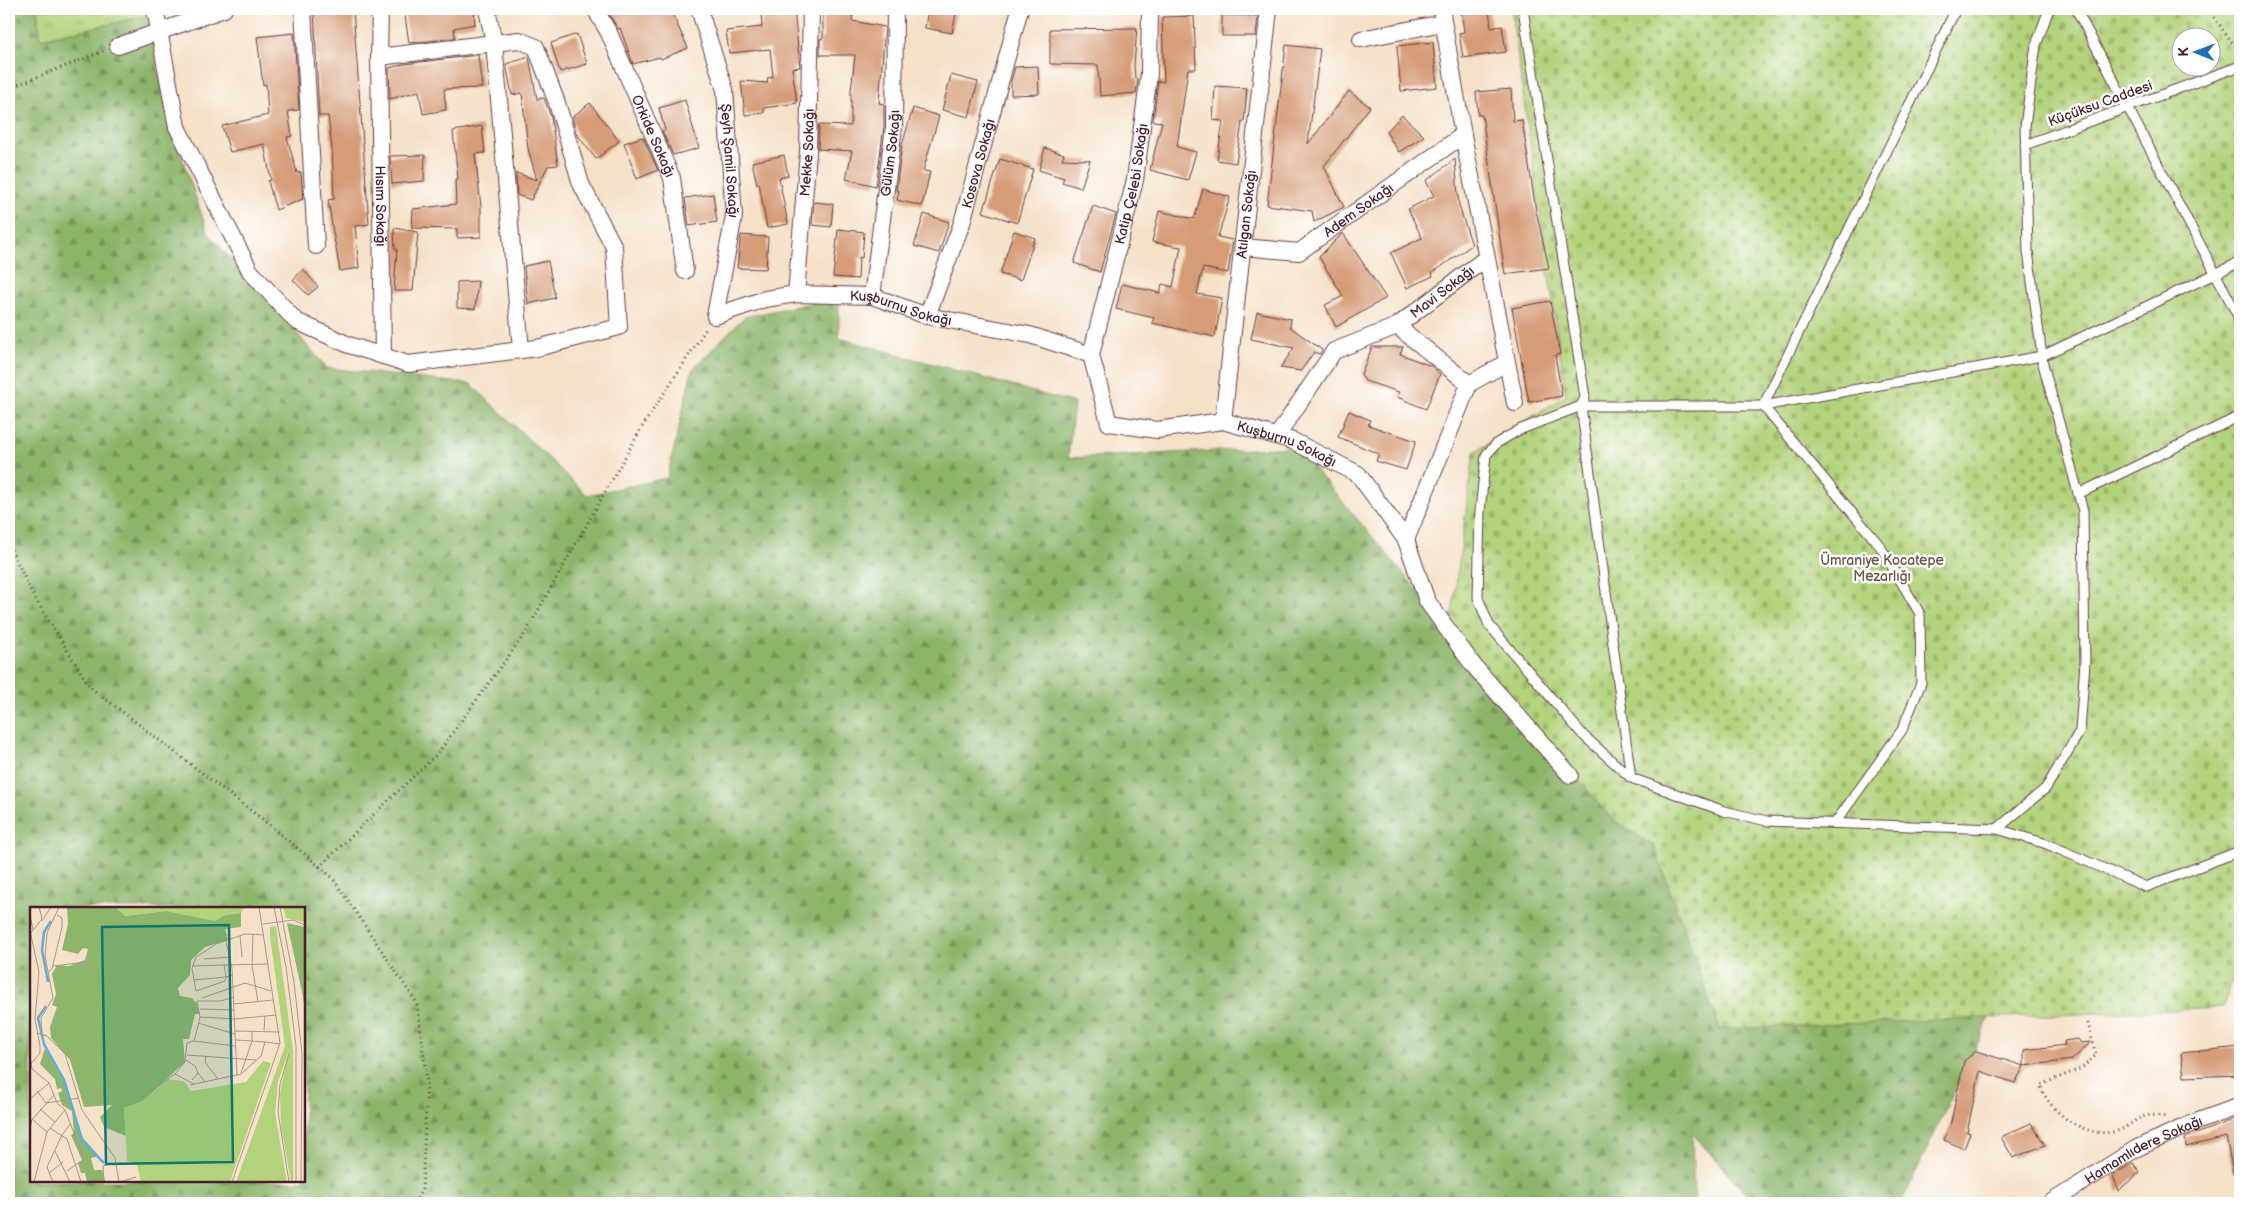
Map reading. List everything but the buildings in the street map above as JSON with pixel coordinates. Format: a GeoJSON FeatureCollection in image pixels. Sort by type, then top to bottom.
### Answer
{"type":"FeatureCollection","features":[{"type":"Feature","properties":{"kind":"street"},"geometry":{"type":"LineString","coordinates":[[155,9],[177,128],[250,270],[296,321],[349,345],[408,364],[537,348],[619,326],[614,247],[581,184],[556,103],[536,47],[519,40],[379,57]]}},
{"type":"Feature","properties":{"kind":"street"},"geometry":{"type":"LineString","coordinates":[[118,46],[224,9]]}},
{"type":"Feature","properties":{"kind":"street"},"geometry":{"type":"LineString","coordinates":[[304,9],[316,246]]}},
{"type":"Feature","properties":{"kind":"street","name":"Hısım Sokağı"},"geometry":{"type":"LineString","coordinates":[[380,9],[383,356]]}},
{"type":"Feature","properties":{"kind":"street"},"geometry":{"type":"LineString","coordinates":[[487,9],[494,43],[521,350]]}},
{"type":"Feature","properties":{"kind":"street","name":"Orkide Sokağı"},"geometry":{"type":"LineString","coordinates":[[594,9],[609,34],[672,178],[685,271]]}},
{"type":"Feature","properties":{"kind":"street","name":"Şeyh Şamil Sokağı"},"geometry":{"type":"LineString","coordinates":[[699,9],[725,90],[734,216],[715,316]]}},
{"type":"Feature","properties":{"kind":"street","name":"Mekke Sokağı"},"geometry":{"type":"LineString","coordinates":[[796,294],[808,152],[811,9]]}},
{"type":"Feature","properties":{"kind":"street","name":"Gülüm Sokağı"},"geometry":{"type":"LineString","coordinates":[[872,296],[894,128],[895,9]]}},
{"type":"Feature","properties":{"kind":"street","name":"Kosova Sokağı"},"geometry":{"type":"LineString","coordinates":[[928,316],[962,223],[1020,9]]}},
{"type":"Feature","properties":{"kind":"street","name":"Katip Çelebi Sokağı"},"geometry":{"type":"LineString","coordinates":[[1091,355],[1135,180],[1149,74],[1150,9]]}},
{"type":"Feature","properties":{"kind":"street","name":"Atılgan Sokağı"},"geometry":{"type":"LineString","coordinates":[[1223,421],[1269,9]]}},
{"type":"Feature","properties":{"kind":"street"},"geometry":{"type":"LineString","coordinates":[[1361,39],[1442,16],[1486,258],[1515,403]]}},
{"type":"Feature","properties":{"kind":"street","name":"Adem Sokağı"},"geometry":{"type":"LineString","coordinates":[[1243,247],[1299,252],[1463,135]]}},
{"type":"Feature","properties":{"kind":"street","name":"Mavi Sokağı"},"geometry":{"type":"LineString","coordinates":[[1277,436],[1334,351],[1397,326],[1486,258]]}},
{"type":"Feature","properties":{"kind":"street","name":"Kuşburnu Sokağı"},"geometry":{"type":"LineString","coordinates":[[715,316],[765,299],[796,294],[872,296],[928,316],[1030,335],[1091,355],[1109,423],[1157,430],[1223,421],[1293,441],[1358,474],[1406,540],[1427,601],[1473,664],[1570,775]]}},
{"type":"Feature","properties":{"kind":"street","name":"Mavi Sokağı"},"geometry":{"type":"LineString","coordinates":[[1397,326],[1469,384]]}},
{"type":"Feature","properties":{"kind":"street"},"geometry":{"type":"LineString","coordinates":[[1406,540],[1469,384],[1506,363]]}},
{"type":"Feature","properties":{"kind":"street","name":"Hamamlıdere Sokağı"},"geometry":{"type":"LineString","coordinates":[[2050,1203],[2137,1148],[2193,1122],[2240,1106]]}},
{"type":"Feature","properties":{"kind":"lane"},"geometry":{"type":"LineString","coordinates":[[1523,9],[1584,397],[1582,406],[1631,778]]}},
{"type":"Feature","properties":{"kind":"lane"},"geometry":{"type":"LineString","coordinates":[[1763,406],[1956,9]]}},
{"type":"Feature","properties":{"kind":"lane"},"geometry":{"type":"LineString","coordinates":[[1997,829],[2046,788],[2080,731],[2086,662],[2083,510],[2042,356],[2028,250],[2025,126],[2036,46],[2049,9]]}},
{"type":"Feature","properties":{"kind":"lane"},"geometry":{"type":"LineString","coordinates":[[2076,9],[2240,320]]}},
{"type":"Feature","properties":{"kind":"lane","name":"Küçüksu Caddesi"},"geometry":{"type":"LineString","coordinates":[[2025,145],[2240,66]]}},
{"type":"Feature","properties":{"kind":"lane"},"geometry":{"type":"LineString","coordinates":[[2240,262],[2042,356],[1763,406],[1582,406],[1519,430],[1497,443],[1486,455],[1480,511],[1478,598],[1489,625],[1583,735],[1631,778],[1724,811],[1758,819],[1997,829],[2047,844],[2146,886],[2240,851]]}},
{"type":"Feature","properties":{"kind":"lane"},"geometry":{"type":"LineString","coordinates":[[1763,406],[1880,546],[1920,614],[1921,683],[1902,730],[1835,823]]}},
{"type":"Feature","properties":{"kind":"lane"},"geometry":{"type":"LineString","coordinates":[[2078,494],[2240,416]]}},
{"type":"Feature","properties":{"kind":"path"},"geometry":{"type":"LineString","coordinates":[[2208,9],[2231,41],[2240,50]]}},
{"type":"Feature","properties":{"kind":"path"},"geometry":{"type":"LineString","coordinates":[[9,88],[118,46]]}},
{"type":"Feature","properties":{"kind":"path"},"geometry":{"type":"LineString","coordinates":[[319,867],[438,753],[526,632],[642,427],[715,316]]}},
{"type":"Feature","properties":{"kind":"path"},"geometry":{"type":"LineString","coordinates":[[9,545],[34,597],[90,687],[262,819],[332,877],[417,1002],[427,1083],[422,1190],[414,1203]]}},
{"type":"Feature","properties":{"kind":"path"},"geometry":{"type":"LineString","coordinates":[[2088,1023],[2096,1055],[2082,1068],[2040,1085],[2043,1093],[2068,1122],[2093,1132],[2114,1132],[2142,1116],[2158,1115],[2193,1122]]}},
{"type":"Feature","properties":{"kind":"green space"},"geometry":{"type":"Polygon","coordinates":[[[9,9],[37,9],[40,39],[147,16],[168,117],[208,233],[327,368],[471,384],[587,495],[667,478],[692,370],[744,317],[839,297],[839,338],[1074,403],[1068,458],[1296,447],[1612,819],[1654,846],[1720,1029],[1990,1017],[1901,1203],[1754,1203],[1692,1133],[1694,1203],[9,1203],[9,9]]]}},
{"type":"Feature","properties":{"kind":"green space"},"geometry":{"type":"Polygon","coordinates":[[[37,9],[144,9],[147,16],[40,40],[37,9]]]}},
{"type":"Feature","properties":{"kind":"green space","name":"Ümraniye Kocatepe Mezarlığı"},"geometry":{"type":"Polygon","coordinates":[[[1511,9],[2240,9],[2240,961],[2222,1008],[1720,1029],[1654,846],[1612,819],[1450,629],[1474,452],[1566,396],[1511,9]]]}}]}
